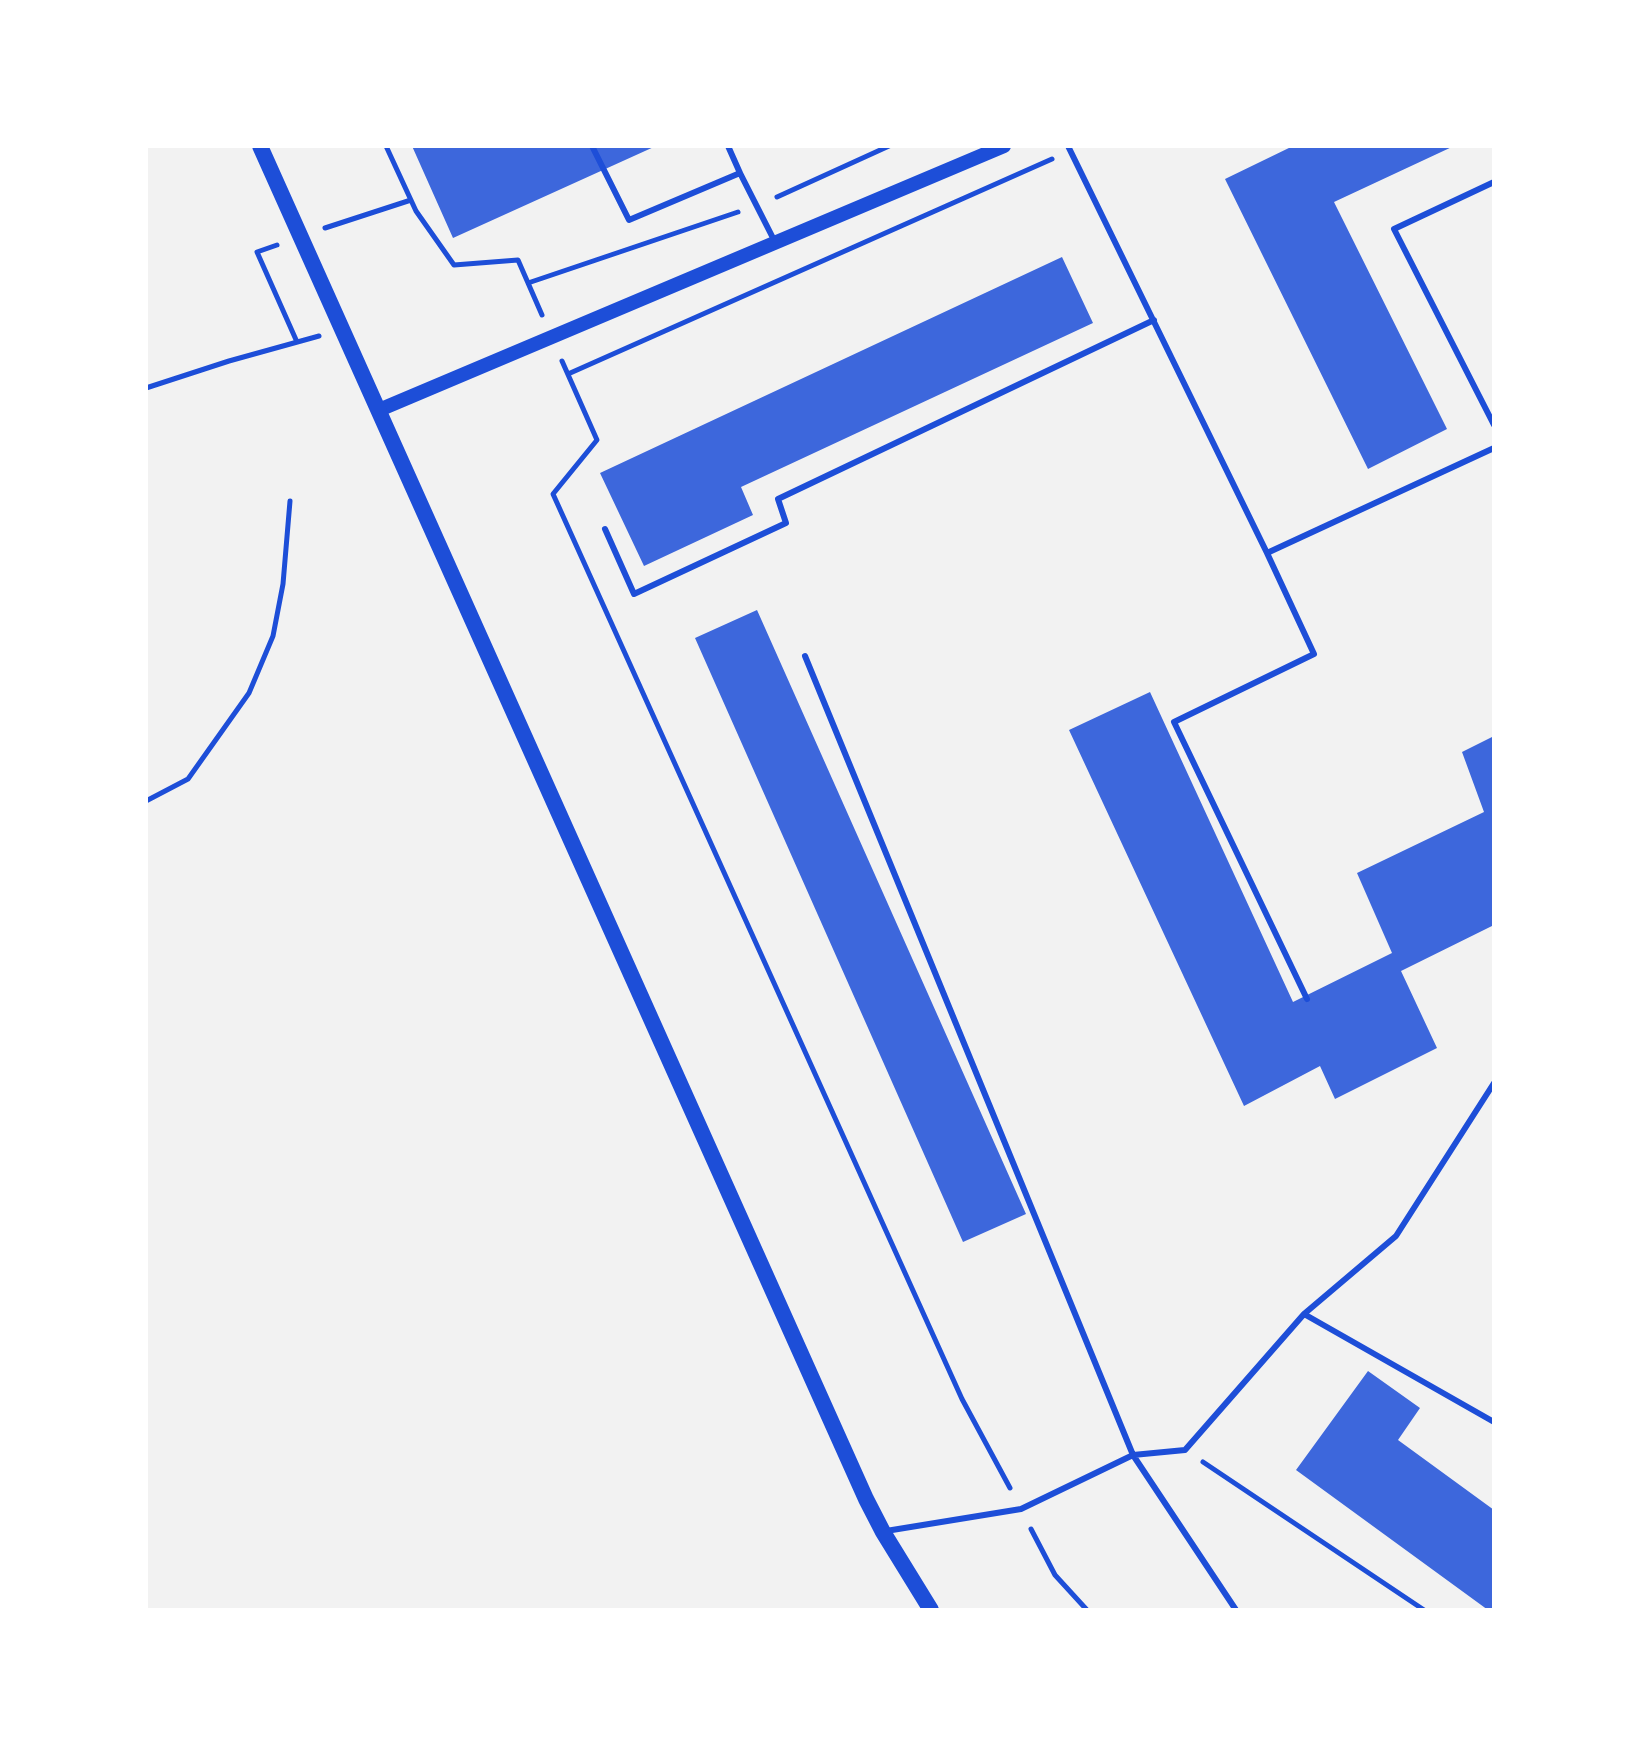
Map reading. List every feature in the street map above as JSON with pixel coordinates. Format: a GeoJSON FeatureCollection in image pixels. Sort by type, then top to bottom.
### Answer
{"type":"FeatureCollection","features":[{"type":"Feature","properties":{"kind":"main road"},"geometry":{"type":"LineString","coordinates":[[260,146],[866,1499],[931,1610]]}},
{"type":"Feature","properties":{"kind":"street"},"geometry":{"type":"LineString","coordinates":[[379,410],[1004,146]]}},
{"type":"Feature","properties":{"kind":"lane"},"geometry":{"type":"LineString","coordinates":[[592,146],[629,220],[740,173]]}},
{"type":"Feature","properties":{"kind":"lane"},"geometry":{"type":"LineString","coordinates":[[728,146],[775,242]]}},
{"type":"Feature","properties":{"kind":"lane"},"geometry":{"type":"LineString","coordinates":[[1069,148],[1314,654],[1174,722],[1307,999]]}},
{"type":"Feature","properties":{"kind":"lane"},"geometry":{"type":"LineString","coordinates":[[1494,182],[1394,229],[1494,425]]}},
{"type":"Feature","properties":{"kind":"lane"},"geometry":{"type":"LineString","coordinates":[[605,529],[634,594],[786,523],[778,499],[1154,320]]}},
{"type":"Feature","properties":{"kind":"lane"},"geometry":{"type":"LineString","coordinates":[[1267,553],[1494,448]]}},
{"type":"Feature","properties":{"kind":"lane"},"geometry":{"type":"LineString","coordinates":[[805,656],[1133,1455],[1236,1610]]}},
{"type":"Feature","properties":{"kind":"lane"},"geometry":{"type":"LineString","coordinates":[[883,1532],[1021,1509],[1133,1455],[1185,1450],[1304,1314],[1396,1236],[1494,1083]]}},
{"type":"Feature","properties":{"kind":"lane"},"geometry":{"type":"LineString","coordinates":[[1304,1314],[1494,1422]]}},
{"type":"Feature","properties":{"kind":"path"},"geometry":{"type":"LineString","coordinates":[[386,146],[416,211],[454,265],[518,260]]}},
{"type":"Feature","properties":{"kind":"path"},"geometry":{"type":"LineString","coordinates":[[528,283],[756,206],[889,146]]}},
{"type":"Feature","properties":{"kind":"path"},"geometry":{"type":"LineString","coordinates":[[568,374],[1069,148]]}},
{"type":"Feature","properties":{"kind":"path"},"geometry":{"type":"LineString","coordinates":[[146,388],[342,328]]}},
{"type":"Feature","properties":{"kind":"path"},"geometry":{"type":"LineString","coordinates":[[597,440],[553,494],[962,1399],[1055,1575],[1087,1610]]}},
{"type":"Feature","properties":{"kind":"path"},"geometry":{"type":"LineString","coordinates":[[146,801],[188,779],[249,693],[273,636],[283,584],[290,501]]}},
{"type":"Feature","properties":{"kind":"path"},"geometry":{"type":"LineString","coordinates":[[1185,1450],[1424,1610]]}},
{"type":"Feature","properties":{"kind":"building"},"geometry":{"type":"Polygon","coordinates":[[[412,146],[656,146],[453,238],[412,146]]]}},
{"type":"Feature","properties":{"kind":"building"},"geometry":{"type":"Polygon","coordinates":[[[1293,146],[1454,146],[1334,202],[1447,429],[1368,469],[1225,179],[1293,146]]]}},
{"type":"Feature","properties":{"kind":"building"},"geometry":{"type":"Polygon","coordinates":[[[1062,257],[1093,323],[741,487],[753,515],[644,566],[600,473],[1062,257]]]}},
{"type":"Feature","properties":{"kind":"building"},"geometry":{"type":"Polygon","coordinates":[[[757,610],[1026,1214],[963,1242],[695,638],[757,610]]]}},
{"type":"Feature","properties":{"kind":"building"},"geometry":{"type":"Polygon","coordinates":[[[1150,692],[1293,1002],[1392,953],[1357,873],[1484,812],[1462,752],[1494,736],[1494,925],[1401,971],[1437,1048],[1335,1099],[1320,1066],[1244,1106],[1069,730],[1150,692]]]}},
{"type":"Feature","properties":{"kind":"building"},"geometry":{"type":"Polygon","coordinates":[[[1368,1371],[1420,1408],[1398,1440],[1494,1510],[1494,1610],[1488,1610],[1296,1470],[1368,1371]]]}}]}
